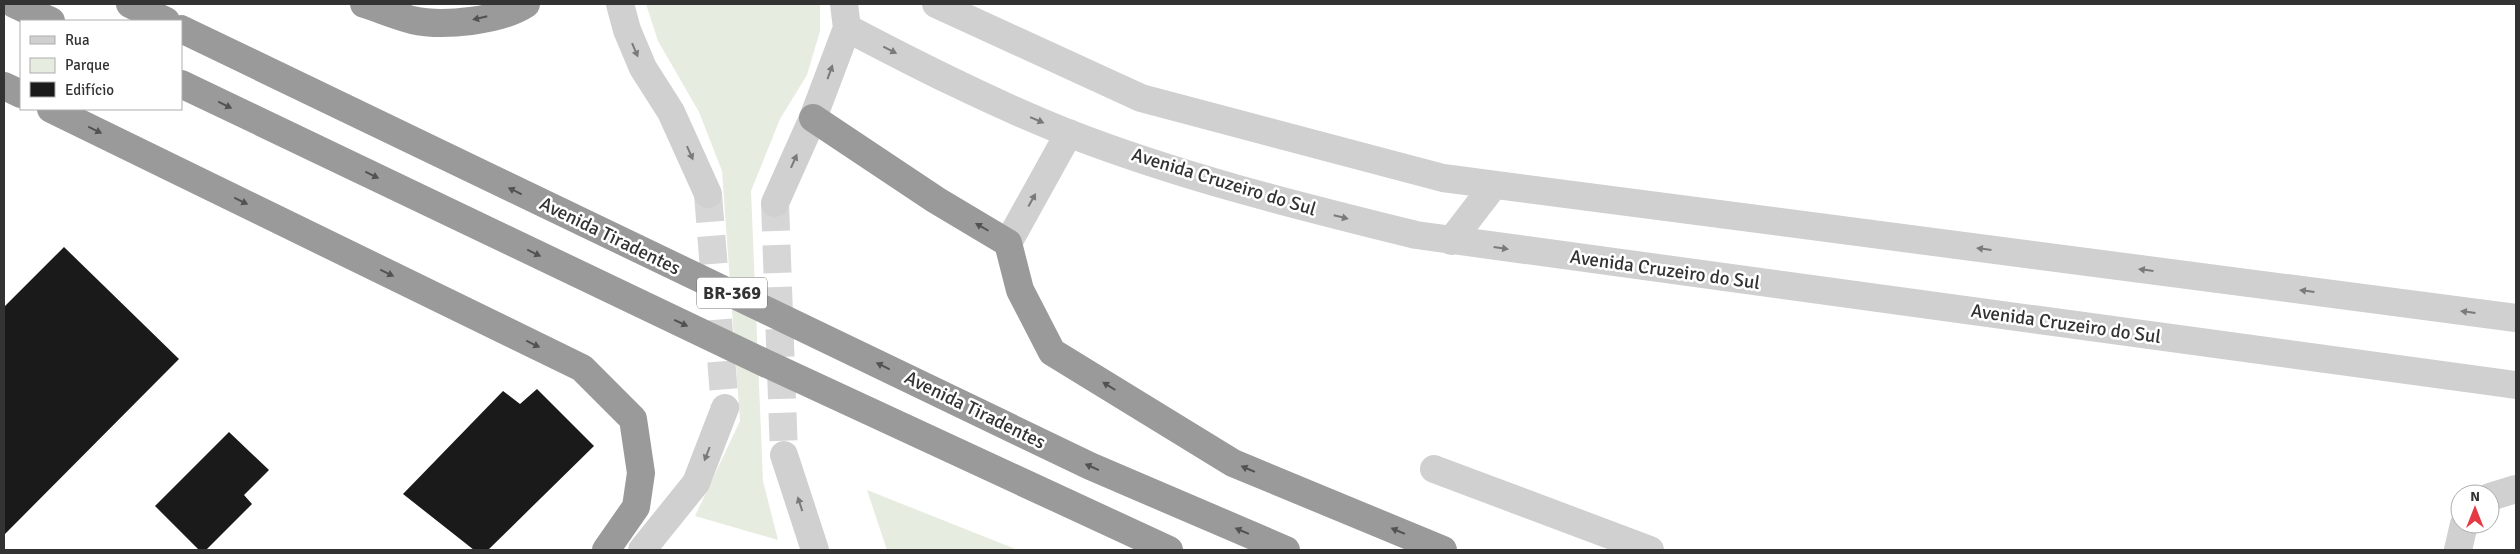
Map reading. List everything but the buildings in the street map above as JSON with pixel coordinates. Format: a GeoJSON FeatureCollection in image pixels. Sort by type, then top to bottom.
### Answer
{"type":"FeatureCollection","features":[{"type":"Feature","properties":{"kind":"highway"},"geometry":{"type":"LineString","coordinates":[[14,4],[49,20]]}},
{"type":"Feature","properties":{"kind":"highway"},"geometry":{"type":"LineString","coordinates":[[130,4],[164,20]]}},
{"type":"Feature","properties":{"kind":"highway"},"geometry":{"type":"LineString","coordinates":[[364,4],[414,20],[464,22],[516,10],[526,4]]}},
{"type":"Feature","properties":{"kind":"highway","name":"Avenida Tiradentes"},"geometry":{"type":"LineString","coordinates":[[182,29],[1090,466],[1286,550]]}},
{"type":"Feature","properties":{"kind":"highway","name":"BR-369"},"geometry":{"type":"LineString","coordinates":[[182,84],[750,356],[1168,550]]}},
{"type":"Feature","properties":{"kind":"highway"},"geometry":{"type":"LineString","coordinates":[[4,86],[20,94]]}},
{"type":"Feature","properties":{"kind":"highway"},"geometry":{"type":"LineString","coordinates":[[53,110],[582,368],[633,420],[641,473],[636,507],[606,550]]}},
{"type":"Feature","properties":{"kind":"highway"},"geometry":{"type":"LineString","coordinates":[[813,118],[936,200],[1008,243],[1020,290],[1052,352],[1233,462],[1443,550]]}},
{"type":"Feature","properties":{"kind":"street"},"geometry":{"type":"LineString","coordinates":[[620,4],[627,30],[643,68],[671,112],[708,194]]}},
{"type":"Feature","properties":{"kind":"street"},"geometry":{"type":"LineString","coordinates":[[936,4],[1141,98],[1443,178],[2516,318]]}},
{"type":"Feature","properties":{"kind":"street"},"geometry":{"type":"LineString","coordinates":[[775,203],[813,118],[845,16]]}},
{"type":"Feature","properties":{"kind":"street","name":"Avenida Cruzeiro do Sul"},"geometry":{"type":"LineString","coordinates":[[845,16],[957,85],[1069,134],[1250,194],[1416,235],[2516,385]]}},
{"type":"Feature","properties":{"kind":"street"},"geometry":{"type":"LineString","coordinates":[[1008,243],[1069,134]]}},
{"type":"Feature","properties":{"kind":"street"},"geometry":{"type":"LineString","coordinates":[[1451,241],[1494,185]]}},
{"type":"Feature","properties":{"kind":"street"},"geometry":{"type":"LineString","coordinates":[[642,550],[696,483],[725,408]]}},
{"type":"Feature","properties":{"kind":"street"},"geometry":{"type":"LineString","coordinates":[[784,455],[815,550]]}},
{"type":"Feature","properties":{"kind":"street"},"geometry":{"type":"LineString","coordinates":[[1434,469],[1650,550]]}},
{"type":"Feature","properties":{"kind":"street"},"geometry":{"type":"LineString","coordinates":[[2500,495],[2516,489]]}},
{"type":"Feature","properties":{"kind":"street"},"geometry":{"type":"LineString","coordinates":[[2458,550],[2462,534]]}},
{"type":"Feature","properties":{"kind":"green space"},"geometry":{"type":"Polygon","coordinates":[[[646,4],[820,4],[820,31],[807,75],[780,119],[751,191],[763,481],[778,540],[695,516],[740,421],[722,171],[699,112],[658,41],[646,4]]]}},
{"type":"Feature","properties":{"kind":"green space"},"geometry":{"type":"Polygon","coordinates":[[[867,490],[1018,550],[887,550],[867,490]]]}},
{"type":"Feature","properties":{"kind":"tunnel"},"geometry":{"type":"LineString","coordinates":[[708,194],[725,408]]}},
{"type":"Feature","properties":{"kind":"tunnel"},"geometry":{"type":"LineString","coordinates":[[775,203],[784,455]]}}]}
